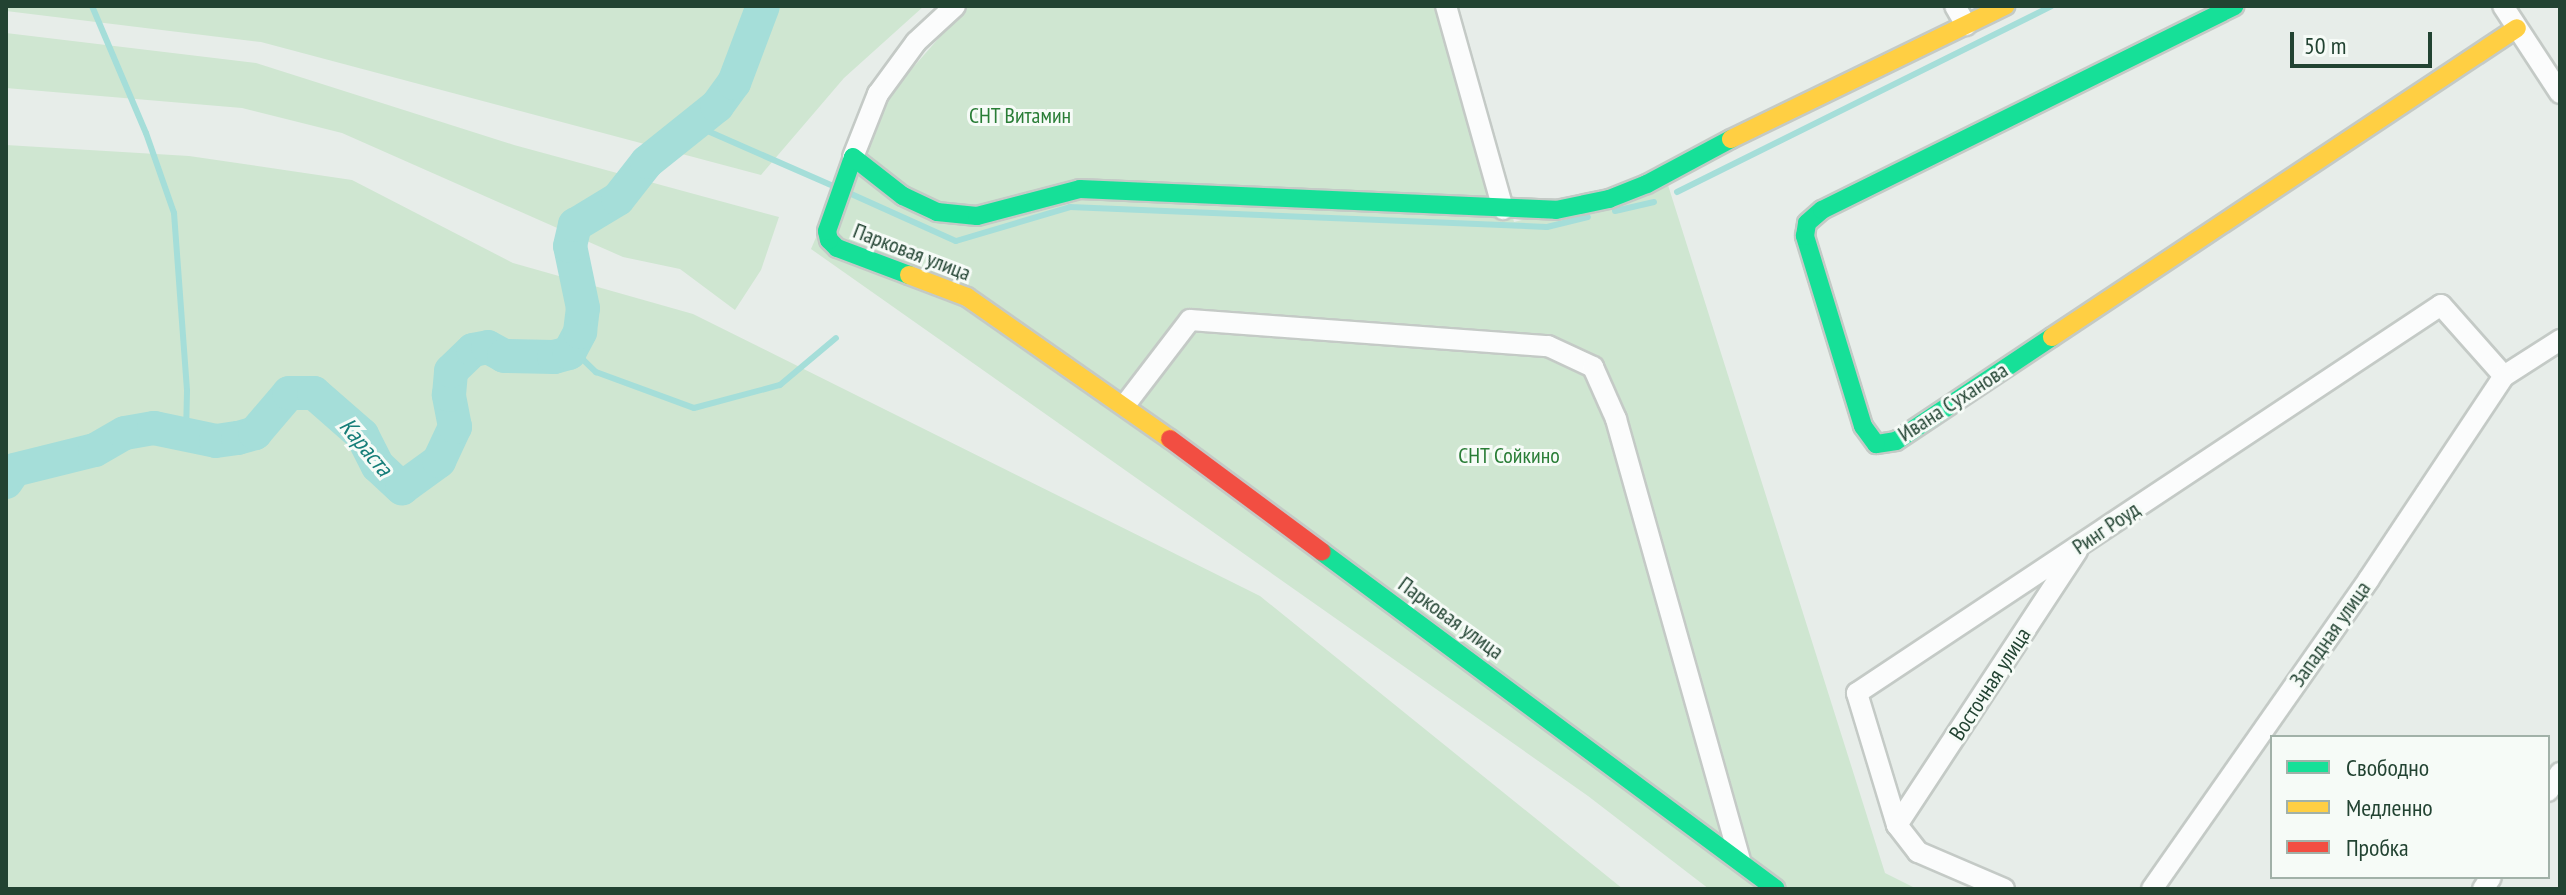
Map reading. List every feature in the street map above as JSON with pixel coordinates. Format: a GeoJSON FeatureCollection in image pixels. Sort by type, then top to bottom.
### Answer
{"type":"FeatureCollection","features":[{"type":"Feature","properties":{"kind":"street"},"geometry":{"type":"LineString","coordinates":[[853,157],[878,94],[916,42],[955,6]]}},
{"type":"Feature","properties":{"kind":"street"},"geometry":{"type":"LineString","coordinates":[[1446,6],[1503,209]]}},
{"type":"Feature","properties":{"kind":"street"},"geometry":{"type":"LineString","coordinates":[[1955,6],[1966,25]]}},
{"type":"Feature","properties":{"kind":"street","name":"Парковая улица"},"geometry":{"type":"LineString","coordinates":[[1776,889],[1125,405],[967,297],[837,248],[829,240],[827,231],[853,157],[903,196],[937,212],[977,216],[1080,189],[1556,210],[1609,199],[1647,184],[2005,6]]}},
{"type":"Feature","properties":{"kind":"street","name":"Ивана Суханова"},"geometry":{"type":"LineString","coordinates":[[2234,6],[1822,210],[1807,223],[1805,236],[1863,426],[1876,444],[1896,441],[2517,28]]}},
{"type":"Feature","properties":{"kind":"street"},"geometry":{"type":"LineString","coordinates":[[2503,6],[2560,93]]}},
{"type":"Feature","properties":{"kind":"street","name":"Ринг Роуд"},"geometry":{"type":"LineString","coordinates":[[2004,889],[1918,852],[1897,825],[1857,693],[2441,305],[2504,376]]}},
{"type":"Feature","properties":{"kind":"street"},"geometry":{"type":"LineString","coordinates":[[1125,405],[1190,320],[1548,346],[1593,367],[1616,419],[1740,860]]}},
{"type":"Feature","properties":{"kind":"street"},"geometry":{"type":"LineString","coordinates":[[2504,376],[2560,340]]}},
{"type":"Feature","properties":{"kind":"street","name":"Западная улица"},"geometry":{"type":"LineString","coordinates":[[2152,889],[2369,579],[2504,376]]}},
{"type":"Feature","properties":{"kind":"street","name":"Восточная улица"},"geometry":{"type":"LineString","coordinates":[[1897,825],[2082,544]]}},
{"type":"Feature","properties":{"kind":"green space"},"geometry":{"type":"Polygon","coordinates":[[[6,6],[924,6],[844,78],[761,175],[261,42],[6,11],[6,6]]]}},
{"type":"Feature","properties":{"kind":"green space","name":"СНТ Сойкино"},"geometry":{"type":"Polygon","coordinates":[[[967,6],[1458,6],[1514,222],[1668,185],[1885,873],[1917,889],[1709,889],[1588,796],[811,249],[866,121],[967,6]]]}},
{"type":"Feature","properties":{"kind":"green space"},"geometry":{"type":"Polygon","coordinates":[[[6,33],[256,63],[514,145],[779,217],[761,270],[735,310],[680,269],[623,257],[342,133],[242,108],[6,88],[6,33]]]}},
{"type":"Feature","properties":{"kind":"green space"},"geometry":{"type":"Polygon","coordinates":[[[6,145],[189,156],[352,180],[513,263],[693,314],[1260,596],[1623,889],[6,889],[6,145]]]}},
{"type":"Feature","properties":{"kind":"waterway"},"geometry":{"type":"LineString","coordinates":[[92,6],[146,133],[174,213],[187,391],[186,434]]}},
{"type":"Feature","properties":{"kind":"waterway","name":"Караста"},"geometry":{"type":"LineString","coordinates":[[6,482],[14,470],[95,450],[125,433],[154,428],[216,441],[238,438],[255,433],[289,393],[314,393],[362,435],[378,466],[402,488],[439,461],[455,427],[449,395],[451,371],[473,350],[488,347],[504,356],[554,357],[569,353],[580,332],[583,308],[570,246],[575,225],[618,199],[647,162],[717,106],[734,83],[763,6]]}},
{"type":"Feature","properties":{"kind":"waterway"},"geometry":{"type":"LineString","coordinates":[[1677,192],[2051,6]]}},
{"type":"Feature","properties":{"kind":"waterway"},"geometry":{"type":"LineString","coordinates":[[694,125],[833,186]]}},
{"type":"Feature","properties":{"kind":"waterway"},"geometry":{"type":"LineString","coordinates":[[849,193],[956,241],[1070,207],[1547,227],[1588,217]]}},
{"type":"Feature","properties":{"kind":"waterway"},"geometry":{"type":"LineString","coordinates":[[1615,211],[1654,202]]}},
{"type":"Feature","properties":{"kind":"waterway"},"geometry":{"type":"LineString","coordinates":[[571,348],[596,372],[694,408],[780,385],[836,338]]}},
{"type":"Feature","properties":{"kind":"traffic: fast"},"geometry":{"type":"LineString","coordinates":[[2052,337],[1896,441],[1876,444],[1863,426],[1805,236],[1807,223],[1822,210],[2234,6]]}},
{"type":"Feature","properties":{"kind":"traffic: fast"},"geometry":{"type":"LineString","coordinates":[[909,275],[837,248],[829,240],[827,231],[853,157],[903,196],[937,212],[977,216],[1080,189],[1556,210],[1609,199],[1647,184],[1731,139]]}},
{"type":"Feature","properties":{"kind":"traffic: fast"},"geometry":{"type":"LineString","coordinates":[[1322,552],[1776,889]]}},
{"type":"Feature","properties":{"kind":"traffic: slow"},"geometry":{"type":"LineString","coordinates":[[1731,139],[2005,6]]}},
{"type":"Feature","properties":{"kind":"traffic: slow"},"geometry":{"type":"LineString","coordinates":[[2052,337],[2517,28]]}},
{"type":"Feature","properties":{"kind":"traffic: slow"},"geometry":{"type":"LineString","coordinates":[[909,275],[967,297],[1170,439]]}},
{"type":"Feature","properties":{"kind":"traffic: jam"},"geometry":{"type":"LineString","coordinates":[[1170,439],[1322,552]]}},
{"type":"Feature","properties":{"kind":"park label","name":"СНТ Витамин"},"geometry":{"type":"Point","coordinates":[1020,116]}}]}
